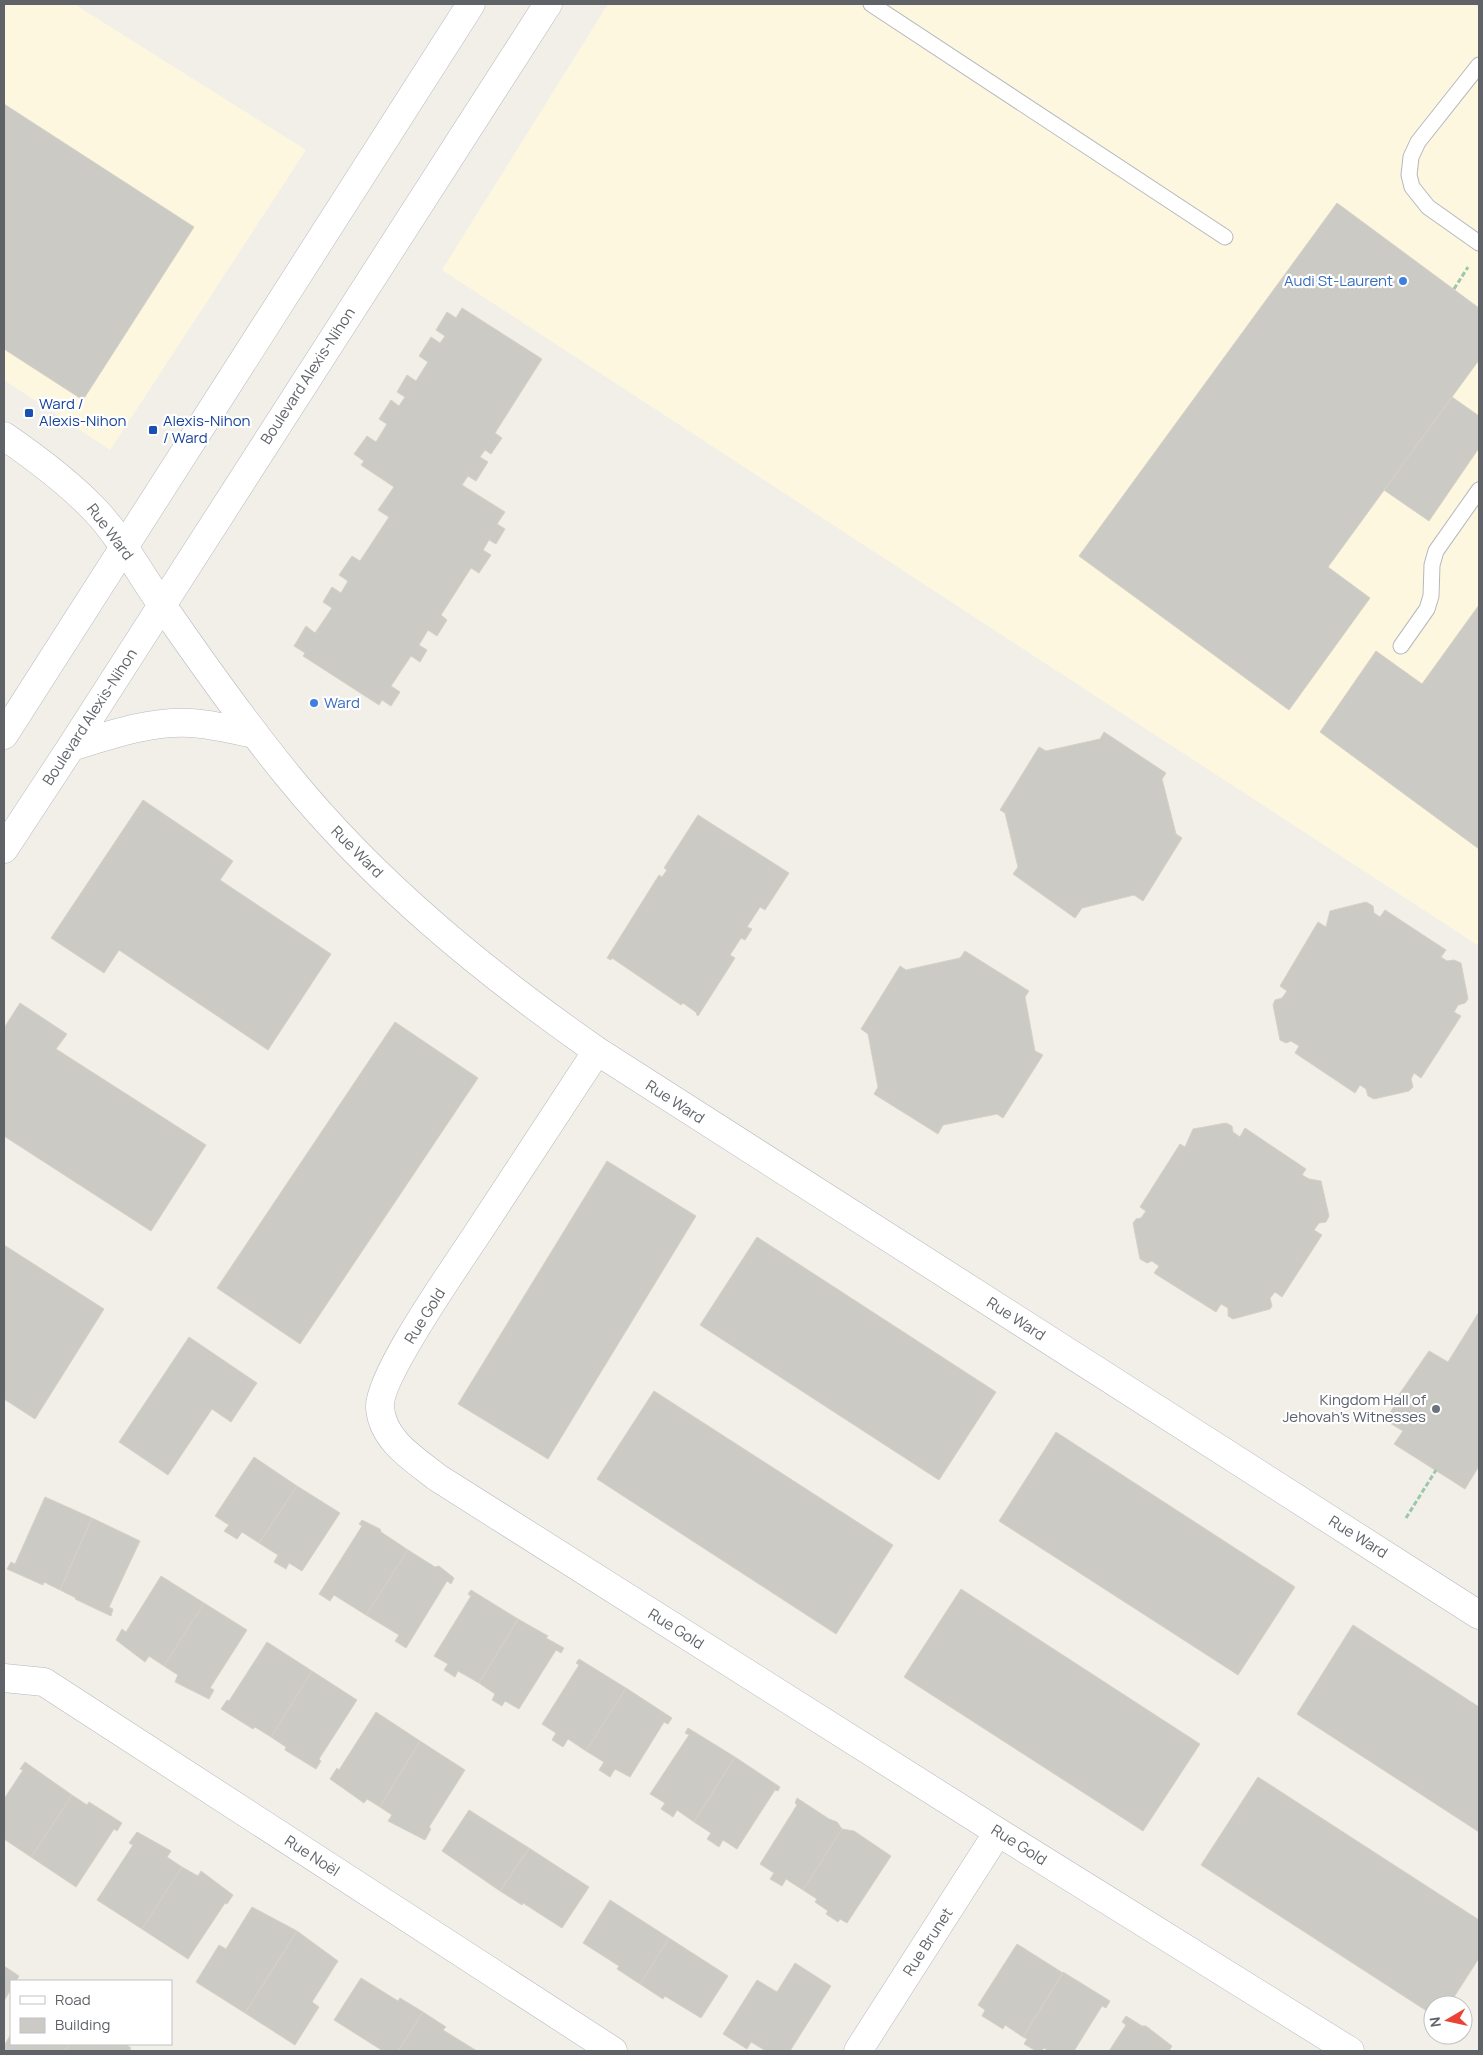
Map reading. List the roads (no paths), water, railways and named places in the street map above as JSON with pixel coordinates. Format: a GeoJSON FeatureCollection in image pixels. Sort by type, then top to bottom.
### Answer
{"type":"FeatureCollection","features":[{"type":"Feature","properties":{"kind":"street"},"geometry":{"type":"LineString","coordinates":[[4,735],[471,4]]}},
{"type":"Feature","properties":{"kind":"street","name":"Boulevard Alexis-Nihon"},"geometry":{"type":"LineString","coordinates":[[4,849],[548,4]]}},
{"type":"Feature","properties":{"kind":"street","name":"Rue Ward"},"geometry":{"type":"LineString","coordinates":[[4,436],[44,464],[96,511],[255,734],[319,812],[394,888],[465,953],[597,1051],[1479,1615]]}},
{"type":"Feature","properties":{"kind":"street"},"geometry":{"type":"LineString","coordinates":[[71,747],[120,732],[155,724],[192,723],[255,734]]}},
{"type":"Feature","properties":{"kind":"street","name":"Rue Gold"},"geometry":{"type":"LineString","coordinates":[[597,1051],[430,1307],[386,1382],[380,1406],[383,1425],[397,1446],[438,1478],[998,1832],[1350,2051]]}},
{"type":"Feature","properties":{"kind":"street","name":"Rue Noël"},"geometry":{"type":"LineString","coordinates":[[4,1678],[44,1682],[613,2051]]}},
{"type":"Feature","properties":{"kind":"street","name":"Rue Brunet"},"geometry":{"type":"LineString","coordinates":[[858,2051],[998,1832]]}},
{"type":"Feature","properties":{"kind":"lane"},"geometry":{"type":"LineString","coordinates":[[871,4],[1225,237]]}},
{"type":"Feature","properties":{"kind":"lane"},"geometry":{"type":"LineString","coordinates":[[1479,65],[1418,142],[1411,158],[1409,175],[1412,187],[1428,207],[1479,243]]}},
{"type":"Feature","properties":{"kind":"lane"},"geometry":{"type":"LineString","coordinates":[[1401,646],[1427,609],[1431,596],[1432,565],[1436,551],[1479,490]]}},
{"type":"Feature","properties":{"kind":"place","name":"Audi St-Laurent"},"geometry":{"type":"Point","coordinates":[1403,281]}},
{"type":"Feature","properties":{"kind":"place","name":"Ward / Alexis-Nihon"},"geometry":{"type":"Point","coordinates":[29,413]}},
{"type":"Feature","properties":{"kind":"place","name":"Alexis-Nihon / Ward"},"geometry":{"type":"Point","coordinates":[153,430]}},
{"type":"Feature","properties":{"kind":"place","name":"Ward"},"geometry":{"type":"Point","coordinates":[314,703]}},
{"type":"Feature","properties":{"kind":"place","name":"Kingdom Hall of Jehovah's Witnesses"},"geometry":{"type":"Point","coordinates":[1436,1409]}}]}
